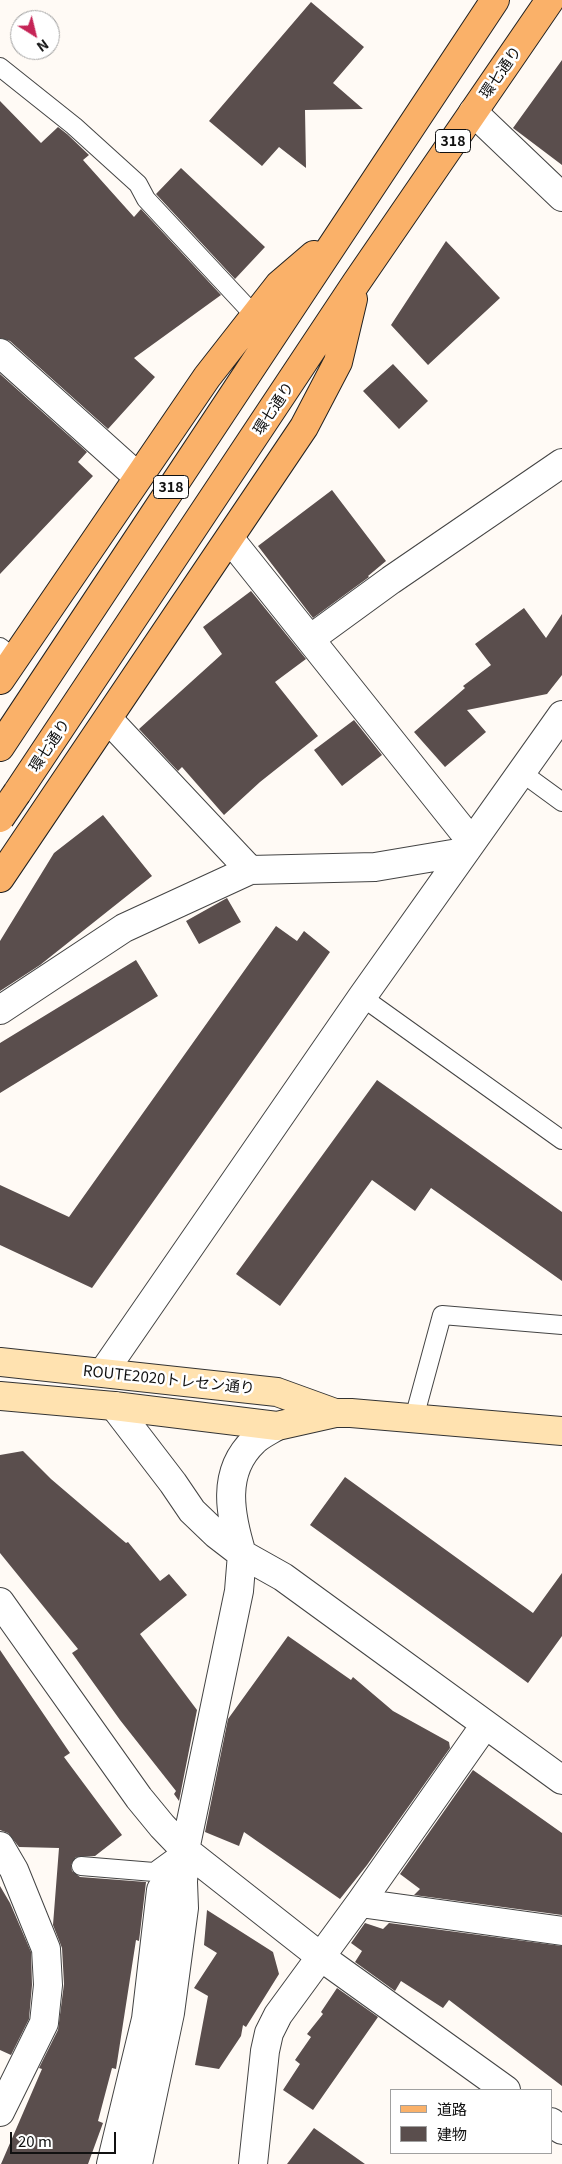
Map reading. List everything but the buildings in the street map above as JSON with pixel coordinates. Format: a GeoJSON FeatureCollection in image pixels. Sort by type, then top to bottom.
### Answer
{"type":"FeatureCollection","features":[{"type":"Feature","properties":{"kind":"main road","name":"318"},"geometry":{"type":"LineString","coordinates":[[0,747],[495,0]]}},
{"type":"Feature","properties":{"kind":"main road","name":"環七通り"},"geometry":{"type":"LineString","coordinates":[[0,818],[356,283],[550,0]]}},
{"type":"Feature","properties":{"kind":"main road"},"geometry":{"type":"LineString","coordinates":[[5,662],[138,477],[207,377],[279,286],[343,229]]}},
{"type":"Feature","properties":{"kind":"main road"},"geometry":{"type":"LineString","coordinates":[[0,878],[304,427],[338,362],[356,283]]}},
{"type":"Feature","properties":{"kind":"main road","name":"ROUTE2020トレセン通り"},"geometry":{"type":"LineString","coordinates":[[0,1362],[276,1392],[335,1413],[562,1431]]}},
{"type":"Feature","properties":{"kind":"main road","name":"ROUTE2020トレセン通り"},"geometry":{"type":"LineString","coordinates":[[0,1396],[114,1406],[277,1426],[335,1413]]}},
{"type":"Feature","properties":{"kind":"street"},"geometry":{"type":"LineString","coordinates":[[473,112],[562,196]]}},
{"type":"Feature","properties":{"kind":"street"},"geometry":{"type":"LineString","coordinates":[[0,353],[138,477]]}},
{"type":"Feature","properties":{"kind":"street"},"geometry":{"type":"LineString","coordinates":[[310,639],[562,463]]}},
{"type":"Feature","properties":{"kind":"street"},"geometry":{"type":"LineString","coordinates":[[230,539],[310,639],[468,847]]}},
{"type":"Feature","properties":{"kind":"street"},"geometry":{"type":"LineString","coordinates":[[104,1372],[362,997],[562,715]]}},
{"type":"Feature","properties":{"kind":"street"},"geometry":{"type":"LineString","coordinates":[[108,719],[250,870]]}},
{"type":"Feature","properties":{"kind":"street"},"geometry":{"type":"LineString","coordinates":[[0,1010],[124,928],[250,870],[375,867],[468,847]]}},
{"type":"Feature","properties":{"kind":"street"},"geometry":{"type":"LineString","coordinates":[[114,1406],[192,1511],[216,1534],[242,1554],[283,1577],[485,1726],[562,1780]]}},
{"type":"Feature","properties":{"kind":"street"},"geometry":{"type":"LineString","coordinates":[[138,2164],[170,2013],[184,1908],[185,1850],[238,1591],[242,1554],[234,1528],[230,1500],[233,1473],[240,1457],[255,1439],[277,1426]]}},
{"type":"Feature","properties":{"kind":"street"},"geometry":{"type":"LineString","coordinates":[[0,1602],[139,1798],[185,1850],[321,1957],[505,2089]]}},
{"type":"Feature","properties":{"kind":"street"},"geometry":{"type":"LineString","coordinates":[[253,2164],[265,2051],[269,2033],[278,2015],[485,1726]]}},
{"type":"Feature","properties":{"kind":"street"},"geometry":{"type":"LineString","coordinates":[[0,1846],[14,1870],[46,1949],[48,1985],[44,2023],[0,2112]]}},
{"type":"Feature","properties":{"kind":"street"},"geometry":{"type":"LineString","coordinates":[[112,2164],[146,2019],[161,1890],[185,1850]]}},
{"type":"Feature","properties":{"kind":"street"},"geometry":{"type":"LineString","coordinates":[[360,1903],[562,1931]]}},
{"type":"Feature","properties":{"kind":"lane"},"geometry":{"type":"LineString","coordinates":[[0,67],[74,126],[138,184],[146,199],[255,316]]}},
{"type":"Feature","properties":{"kind":"lane"},"geometry":{"type":"LineString","coordinates":[[521,772],[562,802]]}},
{"type":"Feature","properties":{"kind":"lane"},"geometry":{"type":"LineString","coordinates":[[362,997],[562,1140]]}},
{"type":"Feature","properties":{"kind":"lane"},"geometry":{"type":"LineString","coordinates":[[414,1418],[442,1315],[562,1325]]}},
{"type":"Feature","properties":{"kind":"lane"},"geometry":{"type":"LineString","coordinates":[[81,1866],[154,1872],[185,1850]]}}]}
